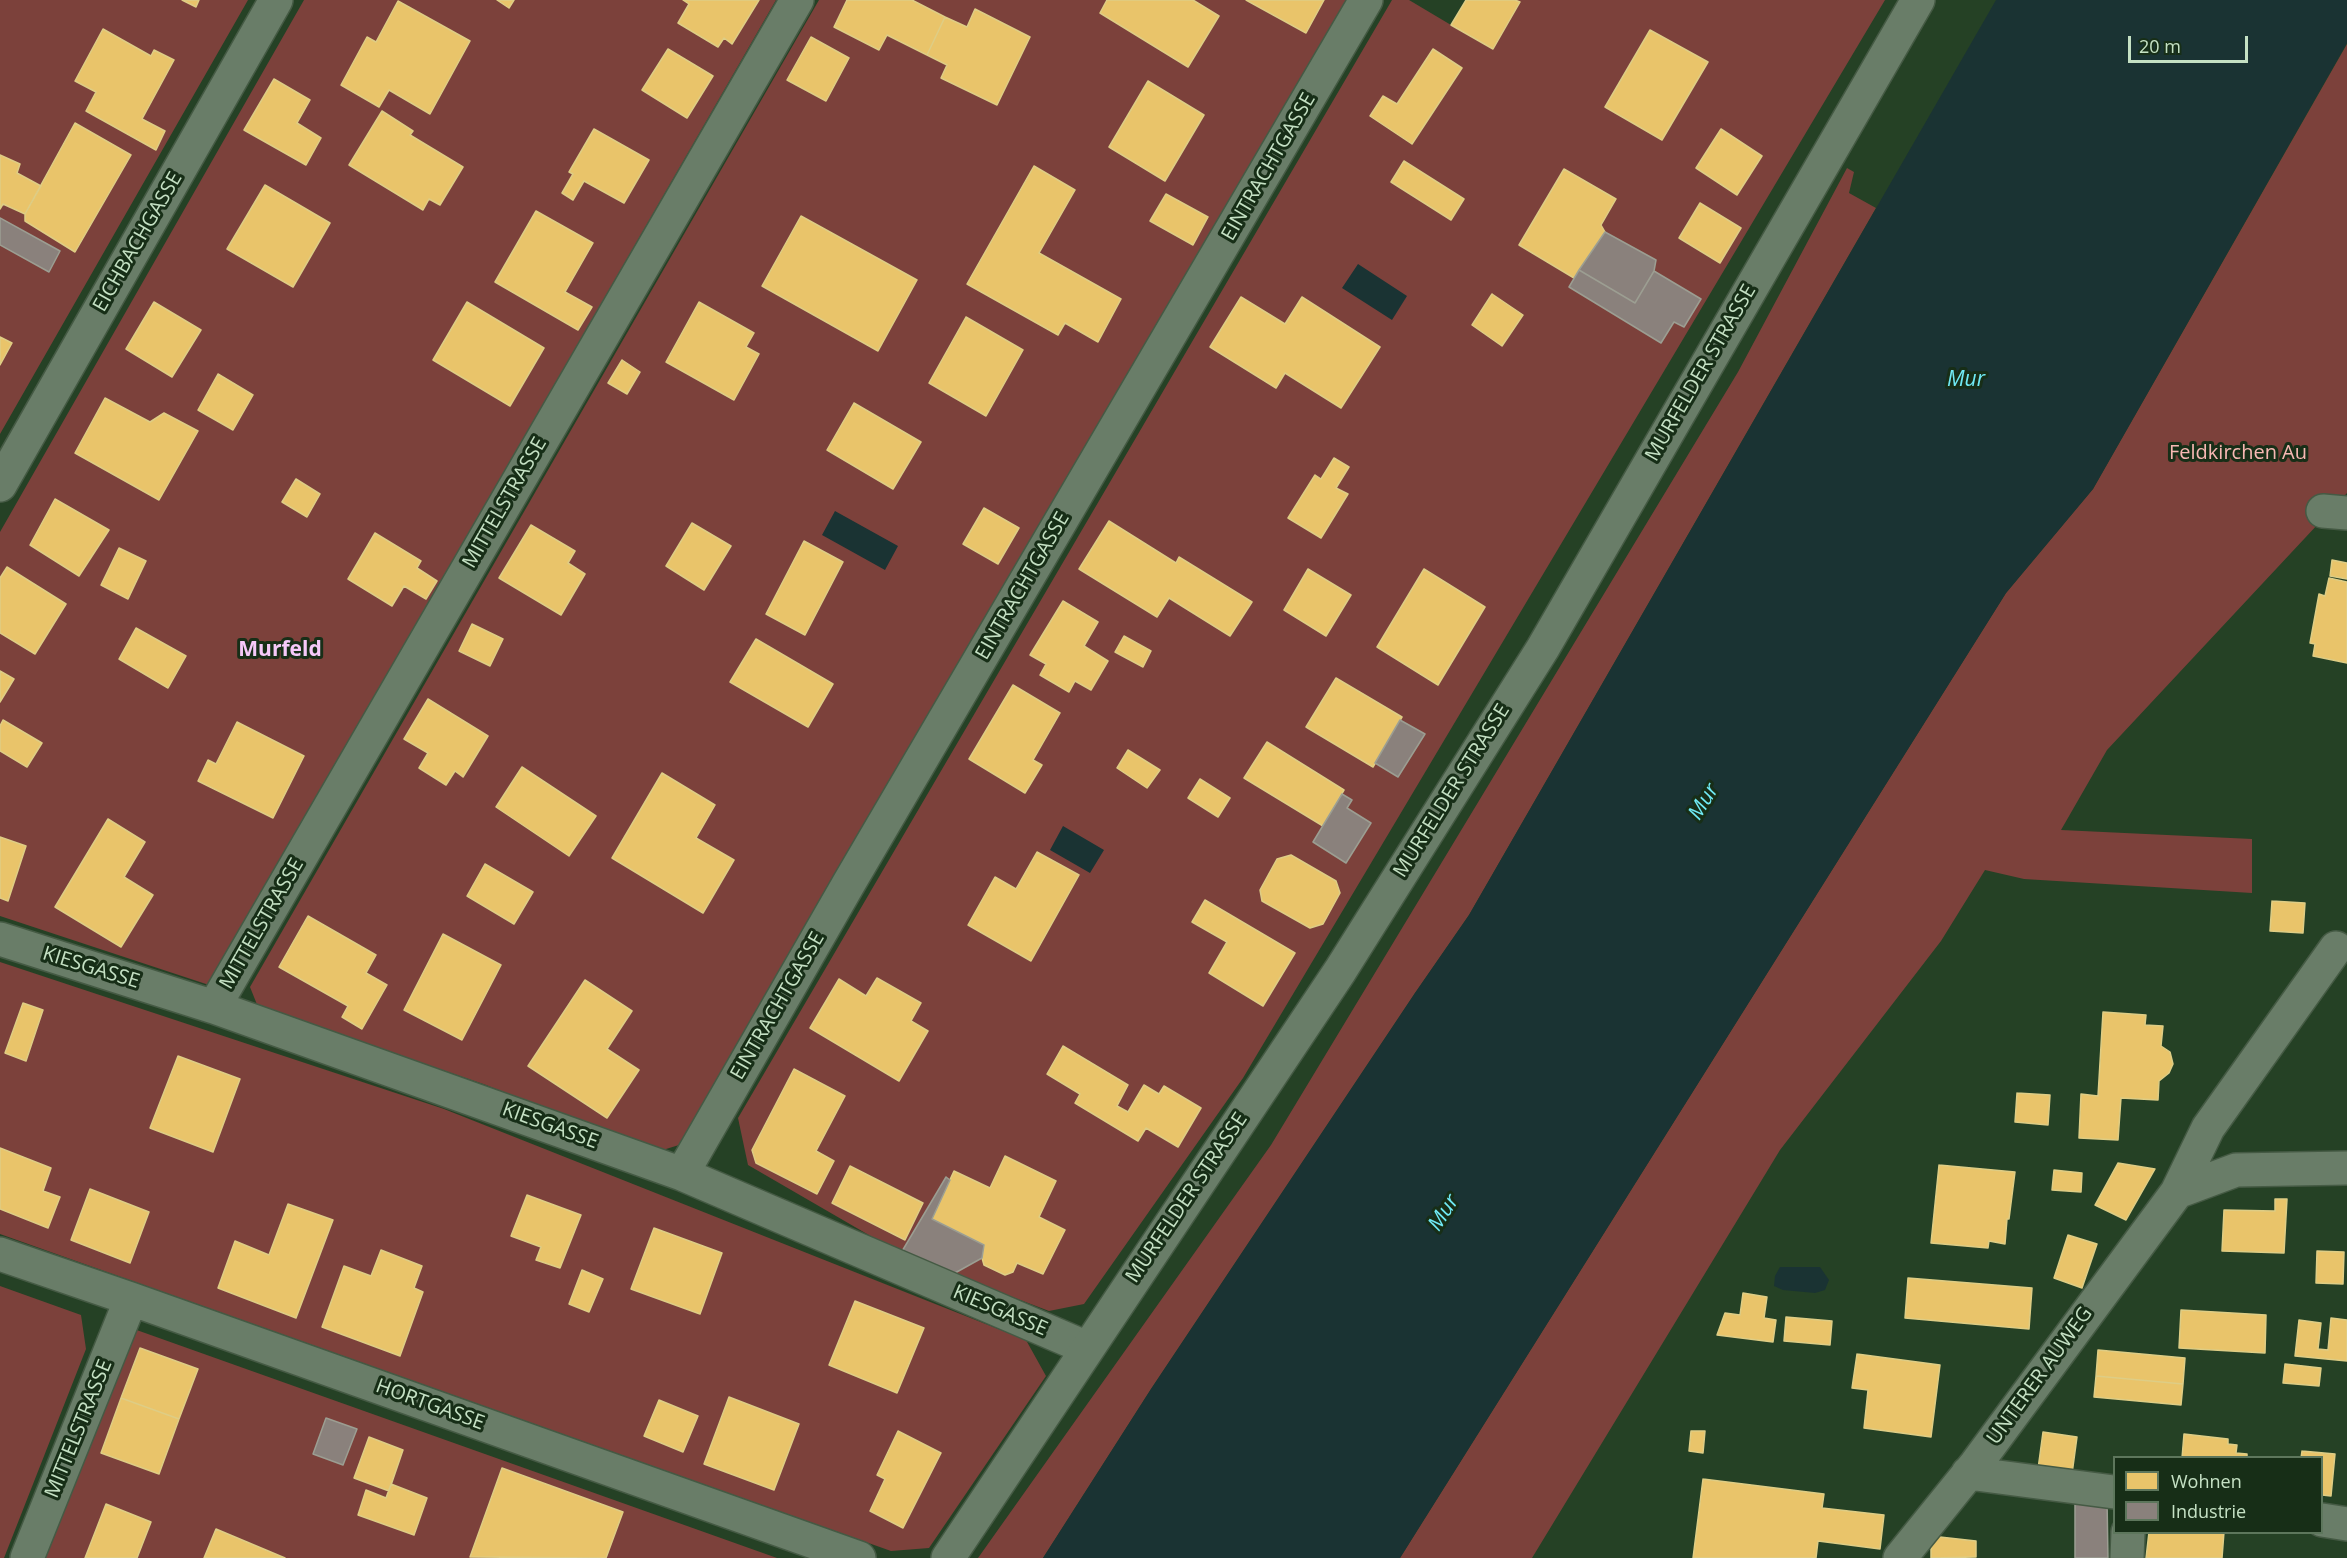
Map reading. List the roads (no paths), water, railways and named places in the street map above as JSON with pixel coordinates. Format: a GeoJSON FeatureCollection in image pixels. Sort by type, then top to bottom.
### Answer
{"type":"FeatureCollection","features":[{"type":"Feature","properties":{"kind":"street","name":"EICHBACHGASSE"},"geometry":{"type":"LineString","coordinates":[[0,485],[276,0]]}},
{"type":"Feature","properties":{"kind":"street","name":"MITTELSTRASSE"},"geometry":{"type":"LineString","coordinates":[[214,1007],[797,0]]}},
{"type":"Feature","properties":{"kind":"street","name":"EINTRACHTGASSE"},"geometry":{"type":"LineString","coordinates":[[682,1174],[855,873],[1366,0]]}},
{"type":"Feature","properties":{"kind":"street","name":"MURFELDER STRASSE"},"geometry":{"type":"LineString","coordinates":[[948,1558],[1340,971],[1543,648],[1918,0]]}},
{"type":"Feature","properties":{"kind":"street","name":"KIESGASSE"},"geometry":{"type":"LineString","coordinates":[[0,939],[214,1007],[682,1174],[1087,1348]]}},
{"type":"Feature","properties":{"kind":"street","name":"UNTERER AUWEG"},"geometry":{"type":"LineString","coordinates":[[1900,1558],[1968,1473],[2177,1192],[2208,1128],[2336,948]]}},
{"type":"Feature","properties":{"kind":"street"},"geometry":{"type":"LineString","coordinates":[[2177,1192],[2236,1170],[2347,1168]]}},
{"type":"Feature","properties":{"kind":"street","name":"HORTGASSE"},"geometry":{"type":"LineString","coordinates":[[0,1254],[859,1558]]}},
{"type":"Feature","properties":{"kind":"street","name":"MITTELSTRASSE"},"geometry":{"type":"LineString","coordinates":[[27,1558],[131,1299]]}},
{"type":"Feature","properties":{"kind":"street"},"geometry":{"type":"LineString","coordinates":[[1968,1473],[2113,1492]]}},
{"type":"Feature","properties":{"kind":"street"},"geometry":{"type":"LineString","coordinates":[[2323,1520],[2347,1524]]}},
{"type":"Feature","properties":{"kind":"street"},"geometry":{"type":"LineString","coordinates":[[2127,1558],[2128,1534]]}},
{"type":"Feature","properties":{"kind":"water","name":"Mur"},"geometry":{"type":"Polygon","coordinates":[[[1996,0],[2347,0],[2347,43],[2093,489],[2006,593],[1400,1558],[1043,1558],[1151,1389],[1469,915],[1996,0]]]}},
{"type":"Feature","properties":{"kind":"water"},"geometry":{"type":"Polygon","coordinates":[[[1358,264],[1407,296],[1392,320],[1342,288],[1358,264]]]}},
{"type":"Feature","properties":{"kind":"water"},"geometry":{"type":"Polygon","coordinates":[[[835,511],[898,546],[885,570],[822,535],[835,511]]]}},
{"type":"Feature","properties":{"kind":"water"},"geometry":{"type":"Polygon","coordinates":[[[1063,826],[1104,850],[1090,873],[1050,850],[1063,826]]]}},
{"type":"Feature","properties":{"kind":"water"},"geometry":{"type":"Polygon","coordinates":[[[1780,1267],[1820,1267],[1829,1280],[1825,1290],[1815,1293],[1783,1290],[1774,1286],[1775,1276],[1780,1267]]]}},
{"type":"Feature","properties":{"kind":"district","name":"Murfeld"},"geometry":{"type":"Point","coordinates":[280,650]}},
{"type":"Feature","properties":{"kind":"park label","name":"Feldkirchen Au"},"geometry":{"type":"Point","coordinates":[2238,453]}}]}
